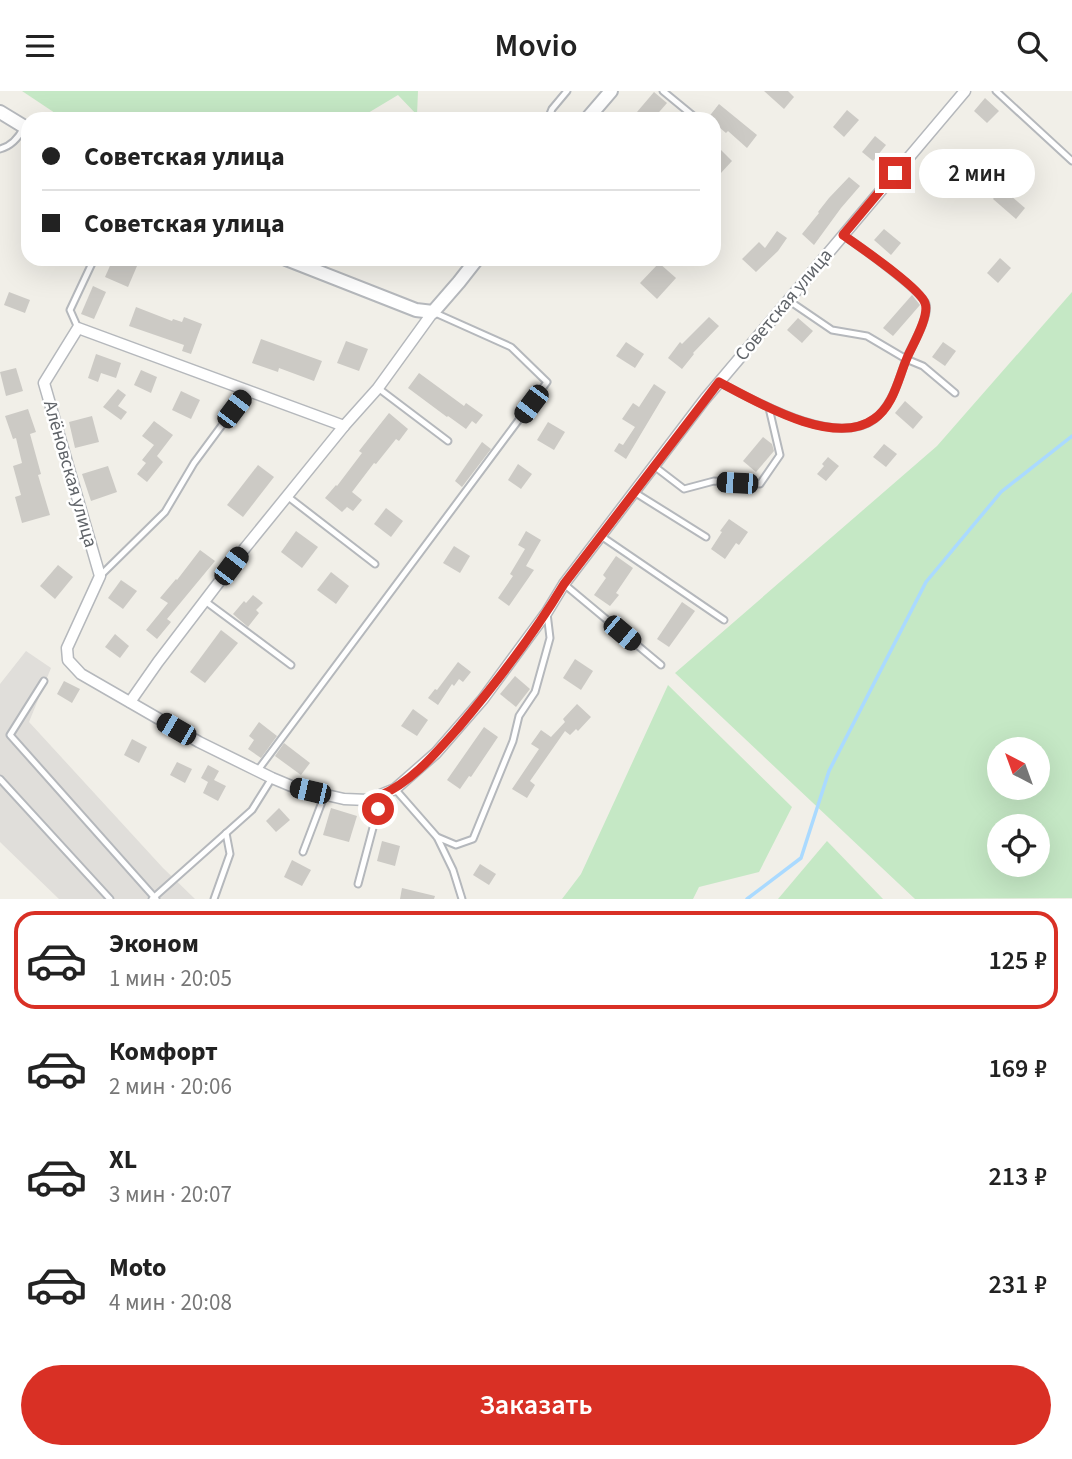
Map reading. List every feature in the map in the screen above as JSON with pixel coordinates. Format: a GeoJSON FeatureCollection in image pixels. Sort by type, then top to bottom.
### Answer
{"type":"FeatureCollection","features":[{"type":"Feature","properties":{"kind":"street"},"geometry":{"type":"LineString","coordinates":[[593,112],[611,91]]}},
{"type":"Feature","properties":{"kind":"street","name":"Советская улица"},"geometry":{"type":"LineString","coordinates":[[130,702],[199,742],[296,787],[344,799],[368,800],[395,789],[436,753],[483,699],[547,612],[564,584],[719,382],[965,91]]}},
{"type":"Feature","properties":{"kind":"street"},"geometry":{"type":"LineString","coordinates":[[0,112],[21,125]]}},
{"type":"Feature","properties":{"kind":"street"},"geometry":{"type":"LineString","coordinates":[[304,266],[416,310],[433,312]]}},
{"type":"Feature","properties":{"kind":"street"},"geometry":{"type":"LineString","coordinates":[[100,576],[67,648],[68,660],[81,674],[130,702],[287,496],[378,388],[433,312],[472,266]]}},
{"type":"Feature","properties":{"kind":"street"},"geometry":{"type":"LineString","coordinates":[[78,328],[344,426]]}},
{"type":"Feature","properties":{"kind":"street","name":"Алёновская улица"},"geometry":{"type":"LineString","coordinates":[[78,328],[44,383],[100,576]]}},
{"type":"Feature","properties":{"kind":"lane"},"geometry":{"type":"LineString","coordinates":[[551,112],[567,91]]}},
{"type":"Feature","properties":{"kind":"lane"},"geometry":{"type":"LineString","coordinates":[[663,91],[688,112]]}},
{"type":"Feature","properties":{"kind":"lane"},"geometry":{"type":"LineString","coordinates":[[996,91],[1072,161]]}},
{"type":"Feature","properties":{"kind":"lane"},"geometry":{"type":"LineString","coordinates":[[0,149],[21,134]]}},
{"type":"Feature","properties":{"kind":"lane"},"geometry":{"type":"LineString","coordinates":[[719,382],[769,408],[811,423],[840,429],[858,427],[876,418],[892,398],[926,316],[926,304],[916,290],[843,235]]}},
{"type":"Feature","properties":{"kind":"lane"},"geometry":{"type":"LineString","coordinates":[[78,328],[69,310],[90,266]]}},
{"type":"Feature","properties":{"kind":"lane"},"geometry":{"type":"LineString","coordinates":[[788,300],[832,330],[867,336],[923,366],[955,393]]}},
{"type":"Feature","properties":{"kind":"lane"},"geometry":{"type":"LineString","coordinates":[[258,770],[547,382],[511,347],[433,312]]}},
{"type":"Feature","properties":{"kind":"lane"},"geometry":{"type":"LineString","coordinates":[[378,388],[448,441]]}},
{"type":"Feature","properties":{"kind":"lane"},"geometry":{"type":"LineString","coordinates":[[100,576],[164,512],[194,463],[248,390]]}},
{"type":"Feature","properties":{"kind":"lane"},"geometry":{"type":"LineString","coordinates":[[654,466],[684,489],[713,481],[760,484],[780,455],[769,408]]}},
{"type":"Feature","properties":{"kind":"lane"},"geometry":{"type":"LineString","coordinates":[[634,492],[706,537]]}},
{"type":"Feature","properties":{"kind":"lane"},"geometry":{"type":"LineString","coordinates":[[287,496],[375,564]]}},
{"type":"Feature","properties":{"kind":"lane"},"geometry":{"type":"LineString","coordinates":[[601,536],[724,620]]}},
{"type":"Feature","properties":{"kind":"lane"},"geometry":{"type":"LineString","coordinates":[[564,584],[661,665]]}},
{"type":"Feature","properties":{"kind":"lane"},"geometry":{"type":"LineString","coordinates":[[205,601],[291,665]]}},
{"type":"Feature","properties":{"kind":"lane"},"geometry":{"type":"LineString","coordinates":[[437,837],[456,845],[472,839],[513,741],[519,716],[535,692],[550,638],[547,612]]}},
{"type":"Feature","properties":{"kind":"lane"},"geometry":{"type":"LineString","coordinates":[[44,681],[10,735],[154,898],[252,810],[272,778]]}},
{"type":"Feature","properties":{"kind":"lane"},"geometry":{"type":"LineString","coordinates":[[0,779],[110,899]]}},
{"type":"Feature","properties":{"kind":"lane"},"geometry":{"type":"LineString","coordinates":[[395,789],[437,837],[453,870],[462,899]]}},
{"type":"Feature","properties":{"kind":"lane"},"geometry":{"type":"LineString","coordinates":[[303,852],[325,794]]}},
{"type":"Feature","properties":{"kind":"lane"},"geometry":{"type":"LineString","coordinates":[[358,884],[379,796]]}},
{"type":"Feature","properties":{"kind":"lane"},"geometry":{"type":"LineString","coordinates":[[214,899],[230,854],[226,833]]}},
{"type":"Feature","properties":{"kind":"shaded area"},"geometry":{"type":"Polygon","coordinates":[[[26,651],[51,668],[29,722],[163,868],[195,899],[59,899],[0,842],[0,684],[26,651]]]}},
{"type":"Feature","properties":{"kind":"green space"},"geometry":{"type":"Polygon","coordinates":[[[22,91],[418,91],[417,112],[398,95],[370,112],[54,112],[22,91]]]}},
{"type":"Feature","properties":{"kind":"green space"},"geometry":{"type":"Polygon","coordinates":[[[1072,292],[1072,898],[915,899],[675,673],[937,446],[1072,292]]]}},
{"type":"Feature","properties":{"kind":"green space"},"geometry":{"type":"Polygon","coordinates":[[[668,685],[792,807],[759,872],[699,887],[693,899],[562,899],[581,874],[668,685]]]}},
{"type":"Feature","properties":{"kind":"green space"},"geometry":{"type":"Polygon","coordinates":[[[827,841],[883,899],[778,899],[827,841]]]}},
{"type":"Feature","properties":{"kind":"building"},"geometry":{"type":"Polygon","coordinates":[[[764,91],[788,91],[794,97],[784,109],[764,91]]]}},
{"type":"Feature","properties":{"kind":"building"},"geometry":{"type":"Polygon","coordinates":[[[654,92],[667,103],[659,112],[637,112],[654,92]]]}},
{"type":"Feature","properties":{"kind":"building"},"geometry":{"type":"Polygon","coordinates":[[[985,98],[999,111],[987,123],[974,111],[985,98]]]}},
{"type":"Feature","properties":{"kind":"building"},"geometry":{"type":"Polygon","coordinates":[[[719,104],[757,135],[747,148],[728,131],[726,133],[721,129],[721,112],[713,112],[719,104]]]}},
{"type":"Feature","properties":{"kind":"building"},"geometry":{"type":"Polygon","coordinates":[[[847,110],[859,120],[844,137],[833,127],[847,110]]]}},
{"type":"Feature","properties":{"kind":"building"},"geometry":{"type":"Polygon","coordinates":[[[875,136],[886,145],[873,161],[862,152],[875,136]]]}},
{"type":"Feature","properties":{"kind":"building"},"geometry":{"type":"Polygon","coordinates":[[[721,150],[732,161],[721,173],[721,150]]]}},
{"type":"Feature","properties":{"kind":"building"},"geometry":{"type":"Polygon","coordinates":[[[849,177],[860,186],[814,245],[802,234],[849,177]]]}},
{"type":"Feature","properties":{"kind":"building"},"geometry":{"type":"Polygon","coordinates":[[[1002,188],[1025,208],[1016,219],[993,199],[1002,188]]]}},
{"type":"Feature","properties":{"kind":"building"},"geometry":{"type":"Polygon","coordinates":[[[884,229],[901,243],[891,255],[874,240],[884,229]]]}},
{"type":"Feature","properties":{"kind":"building"},"geometry":{"type":"Polygon","coordinates":[[[777,231],[787,238],[778,251],[756,272],[742,259],[759,242],[765,248],[777,231]]]}},
{"type":"Feature","properties":{"kind":"building"},"geometry":{"type":"Polygon","coordinates":[[[1000,258],[1011,268],[998,283],[987,273],[1000,258]]]}},
{"type":"Feature","properties":{"kind":"building"},"geometry":{"type":"Polygon","coordinates":[[[110,266],[137,266],[128,287],[105,277],[110,266]]]}},
{"type":"Feature","properties":{"kind":"building"},"geometry":{"type":"Polygon","coordinates":[[[656,266],[662,266],[676,278],[657,299],[640,283],[656,266]]]}},
{"type":"Feature","properties":{"kind":"building"},"geometry":{"type":"Polygon","coordinates":[[[93,286],[106,292],[94,319],[81,314],[93,286]]]}},
{"type":"Feature","properties":{"kind":"building"},"geometry":{"type":"Polygon","coordinates":[[[9,292],[30,300],[25,313],[4,305],[9,292]]]}},
{"type":"Feature","properties":{"kind":"building"},"geometry":{"type":"Polygon","coordinates":[[[912,295],[920,305],[893,336],[883,328],[912,295]]]}},
{"type":"Feature","properties":{"kind":"building"},"geometry":{"type":"Polygon","coordinates":[[[136,307],[172,321],[182,322],[184,317],[202,324],[191,354],[182,351],[184,345],[129,326],[136,307]]]}},
{"type":"Feature","properties":{"kind":"building"},"geometry":{"type":"Polygon","coordinates":[[[709,317],[719,326],[682,369],[668,358],[680,342],[682,344],[709,317]]]}},
{"type":"Feature","properties":{"kind":"building"},"geometry":{"type":"Polygon","coordinates":[[[798,318],[813,331],[802,343],[787,330],[798,318]]]}},
{"type":"Feature","properties":{"kind":"building"},"geometry":{"type":"Polygon","coordinates":[[[261,339],[322,361],[314,381],[279,368],[278,372],[252,363],[261,339]]]}},
{"type":"Feature","properties":{"kind":"building"},"geometry":{"type":"Polygon","coordinates":[[[346,341],[368,349],[359,371],[337,363],[346,341]]]}},
{"type":"Feature","properties":{"kind":"building"},"geometry":{"type":"Polygon","coordinates":[[[626,342],[644,354],[635,368],[616,356],[626,342]]]}},
{"type":"Feature","properties":{"kind":"building"},"geometry":{"type":"Polygon","coordinates":[[[943,342],[956,351],[945,366],[932,357],[943,342]]]}},
{"type":"Feature","properties":{"kind":"building"},"geometry":{"type":"Polygon","coordinates":[[[96,354],[121,363],[116,378],[101,373],[98,382],[88,378],[96,354]]]}},
{"type":"Feature","properties":{"kind":"building"},"geometry":{"type":"Polygon","coordinates":[[[16,368],[23,391],[6,396],[0,372],[16,368]]]}},
{"type":"Feature","properties":{"kind":"building"},"geometry":{"type":"Polygon","coordinates":[[[141,370],[157,377],[151,393],[134,385],[141,370]]]}},
{"type":"Feature","properties":{"kind":"building"},"geometry":{"type":"Polygon","coordinates":[[[419,373],[464,406],[466,403],[483,415],[476,424],[472,421],[466,429],[447,417],[408,388],[419,373]]]}},
{"type":"Feature","properties":{"kind":"building"},"geometry":{"type":"Polygon","coordinates":[[[654,384],[666,392],[626,459],[614,451],[619,443],[623,445],[635,427],[622,419],[633,403],[639,407],[654,384]]]}},
{"type":"Feature","properties":{"kind":"building"},"geometry":{"type":"Polygon","coordinates":[[[118,389],[126,395],[118,406],[127,412],[121,420],[103,407],[118,389]]]}},
{"type":"Feature","properties":{"kind":"building"},"geometry":{"type":"Polygon","coordinates":[[[181,391],[200,400],[191,419],[172,410],[181,391]]]}},
{"type":"Feature","properties":{"kind":"building"},"geometry":{"type":"Polygon","coordinates":[[[905,401],[923,417],[913,429],[895,413],[905,401]]]}},
{"type":"Feature","properties":{"kind":"building"},"geometry":{"type":"Polygon","coordinates":[[[28,409],[36,432],[30,434],[41,474],[38,475],[50,515],[22,523],[15,497],[21,495],[13,466],[22,463],[16,438],[13,439],[5,416],[28,409]]]}},
{"type":"Feature","properties":{"kind":"building"},"geometry":{"type":"Polygon","coordinates":[[[389,413],[408,429],[399,441],[396,439],[376,464],[374,463],[352,492],[362,500],[353,511],[347,507],[342,512],[325,498],[362,453],[359,451],[389,413]]]}},
{"type":"Feature","properties":{"kind":"building"},"geometry":{"type":"Polygon","coordinates":[[[92,416],[99,442],[75,448],[69,422],[92,416]]]}},
{"type":"Feature","properties":{"kind":"building"},"geometry":{"type":"Polygon","coordinates":[[[154,421],[173,435],[157,456],[163,462],[147,482],[137,474],[146,463],[142,460],[154,445],[142,436],[154,421]]]}},
{"type":"Feature","properties":{"kind":"building"},"geometry":{"type":"Polygon","coordinates":[[[548,422],[565,432],[554,450],[537,440],[548,422]]]}},
{"type":"Feature","properties":{"kind":"building"},"geometry":{"type":"Polygon","coordinates":[[[763,437],[772,444],[774,451],[756,472],[743,461],[763,437]]]}},
{"type":"Feature","properties":{"kind":"building"},"geometry":{"type":"Polygon","coordinates":[[[482,442],[491,449],[462,487],[455,481],[482,442]]]}},
{"type":"Feature","properties":{"kind":"building"},"geometry":{"type":"Polygon","coordinates":[[[884,444],[897,454],[886,467],[873,457],[884,444]]]}},
{"type":"Feature","properties":{"kind":"building"},"geometry":{"type":"Polygon","coordinates":[[[828,457],[839,466],[826,481],[817,474],[828,457]]]}},
{"type":"Feature","properties":{"kind":"building"},"geometry":{"type":"Polygon","coordinates":[[[518,464],[532,474],[521,489],[508,480],[518,464]]]}},
{"type":"Feature","properties":{"kind":"building"},"geometry":{"type":"Polygon","coordinates":[[[258,465],[274,477],[243,517],[227,505],[258,465]]]}},
{"type":"Feature","properties":{"kind":"building"},"geometry":{"type":"Polygon","coordinates":[[[108,466],[117,492],[91,501],[82,474],[108,466]]]}},
{"type":"Feature","properties":{"kind":"building"},"geometry":{"type":"Polygon","coordinates":[[[386,508],[403,521],[391,537],[374,524],[386,508]]]}},
{"type":"Feature","properties":{"kind":"building"},"geometry":{"type":"Polygon","coordinates":[[[729,519],[748,532],[725,559],[711,549],[729,519]]]}},
{"type":"Feature","properties":{"kind":"building"},"geometry":{"type":"Polygon","coordinates":[[[296,531],[318,547],[302,568],[281,552],[296,531]]]}},
{"type":"Feature","properties":{"kind":"building"},"geometry":{"type":"Polygon","coordinates":[[[526,531],[541,540],[526,566],[534,570],[509,606],[498,598],[513,576],[510,574],[525,549],[518,545],[526,531]]]}},
{"type":"Feature","properties":{"kind":"building"},"geometry":{"type":"Polygon","coordinates":[[[454,546],[470,556],[460,573],[443,563],[454,546]]]}},
{"type":"Feature","properties":{"kind":"building"},"geometry":{"type":"Polygon","coordinates":[[[200,550],[215,561],[167,619],[171,622],[157,639],[146,630],[168,603],[160,598],[200,550]]]}},
{"type":"Feature","properties":{"kind":"building"},"geometry":{"type":"Polygon","coordinates":[[[616,556],[633,568],[610,606],[594,595],[616,556]]]}},
{"type":"Feature","properties":{"kind":"building"},"geometry":{"type":"Polygon","coordinates":[[[58,565],[73,577],[55,599],[40,586],[58,565]]]}},
{"type":"Feature","properties":{"kind":"building"},"geometry":{"type":"Polygon","coordinates":[[[331,572],[349,586],[336,604],[317,590],[331,572]]]}},
{"type":"Feature","properties":{"kind":"building"},"geometry":{"type":"Polygon","coordinates":[[[121,580],[137,591],[123,609],[108,598],[121,580]]]}},
{"type":"Feature","properties":{"kind":"building"},"geometry":{"type":"Polygon","coordinates":[[[253,595],[263,603],[256,610],[259,613],[248,627],[233,614],[253,595]]]}},
{"type":"Feature","properties":{"kind":"building"},"geometry":{"type":"Polygon","coordinates":[[[682,602],[695,611],[669,647],[657,639],[682,602]]]}},
{"type":"Feature","properties":{"kind":"building"},"geometry":{"type":"Polygon","coordinates":[[[221,630],[238,643],[205,683],[190,672],[221,630]]]}},
{"type":"Feature","properties":{"kind":"building"},"geometry":{"type":"Polygon","coordinates":[[[115,634],[129,646],[120,658],[105,647],[115,634]]]}},
{"type":"Feature","properties":{"kind":"building"},"geometry":{"type":"Polygon","coordinates":[[[575,659],[593,671],[581,690],[563,678],[575,659]]]}},
{"type":"Feature","properties":{"kind":"building"},"geometry":{"type":"Polygon","coordinates":[[[458,662],[471,672],[463,682],[459,679],[454,686],[452,684],[438,705],[428,698],[458,662]]]}},
{"type":"Feature","properties":{"kind":"building"},"geometry":{"type":"Polygon","coordinates":[[[515,676],[530,689],[516,707],[500,694],[515,676]]]}},
{"type":"Feature","properties":{"kind":"building"},"geometry":{"type":"Polygon","coordinates":[[[64,681],[80,689],[72,703],[57,694],[64,681]]]}},
{"type":"Feature","properties":{"kind":"building"},"geometry":{"type":"Polygon","coordinates":[[[577,704],[591,717],[578,731],[576,729],[570,735],[565,731],[530,781],[535,785],[527,798],[512,789],[539,749],[531,744],[541,730],[551,737],[577,704]]]}},
{"type":"Feature","properties":{"kind":"building"},"geometry":{"type":"Polygon","coordinates":[[[413,709],[428,720],[417,736],[401,726],[413,709]]]}},
{"type":"Feature","properties":{"kind":"building"},"geometry":{"type":"Polygon","coordinates":[[[259,722],[277,736],[261,758],[248,749],[254,740],[249,736],[259,722]]]}},
{"type":"Feature","properties":{"kind":"building"},"geometry":{"type":"Polygon","coordinates":[[[484,727],[498,737],[460,789],[447,780],[484,727]]]}},
{"type":"Feature","properties":{"kind":"building"},"geometry":{"type":"Polygon","coordinates":[[[132,739],[147,747],[139,763],[124,755],[132,739]]]}},
{"type":"Feature","properties":{"kind":"building"},"geometry":{"type":"Polygon","coordinates":[[[284,743],[310,763],[301,775],[275,756],[284,743]]]}},
{"type":"Feature","properties":{"kind":"building"},"geometry":{"type":"Polygon","coordinates":[[[177,762],[192,769],[185,783],[170,775],[177,762]]]}},
{"type":"Feature","properties":{"kind":"building"},"geometry":{"type":"Polygon","coordinates":[[[208,765],[219,771],[214,780],[226,786],[218,801],[203,793],[208,782],[201,778],[208,765]]]}},
{"type":"Feature","properties":{"kind":"building"},"geometry":{"type":"Polygon","coordinates":[[[279,808],[290,820],[276,832],[266,821],[279,808]]]}},
{"type":"Feature","properties":{"kind":"building"},"geometry":{"type":"Polygon","coordinates":[[[331,808],[357,816],[349,842],[323,835],[331,808]]]}},
{"type":"Feature","properties":{"kind":"building"},"geometry":{"type":"Polygon","coordinates":[[[382,841],[400,846],[395,866],[377,861],[382,841]]]}},
{"type":"Feature","properties":{"kind":"building"},"geometry":{"type":"Polygon","coordinates":[[[292,860],[311,870],[302,886],[284,877],[292,860]]]}},
{"type":"Feature","properties":{"kind":"building"},"geometry":{"type":"Polygon","coordinates":[[[480,864],[496,874],[489,885],[473,875],[480,864]]]}},
{"type":"Feature","properties":{"kind":"building"},"geometry":{"type":"Polygon","coordinates":[[[402,888],[435,896],[434,899],[400,899],[402,888]]]}},
{"type":"Feature","properties":{"kind":"waterway"},"geometry":{"type":"LineString","coordinates":[[747,899],[801,858],[829,771],[926,582],[1001,492],[1072,436]]}},
{"type":"Feature","properties":{"kind":"route"},"geometry":{"type":"LineString","coordinates":[[378,809],[379,796],[395,789],[436,753],[483,699],[547,612],[564,584],[719,382],[769,408],[811,423],[840,429],[858,427],[876,418],[892,398],[926,316],[926,304],[916,290],[843,235],[895,173]]}}]}
